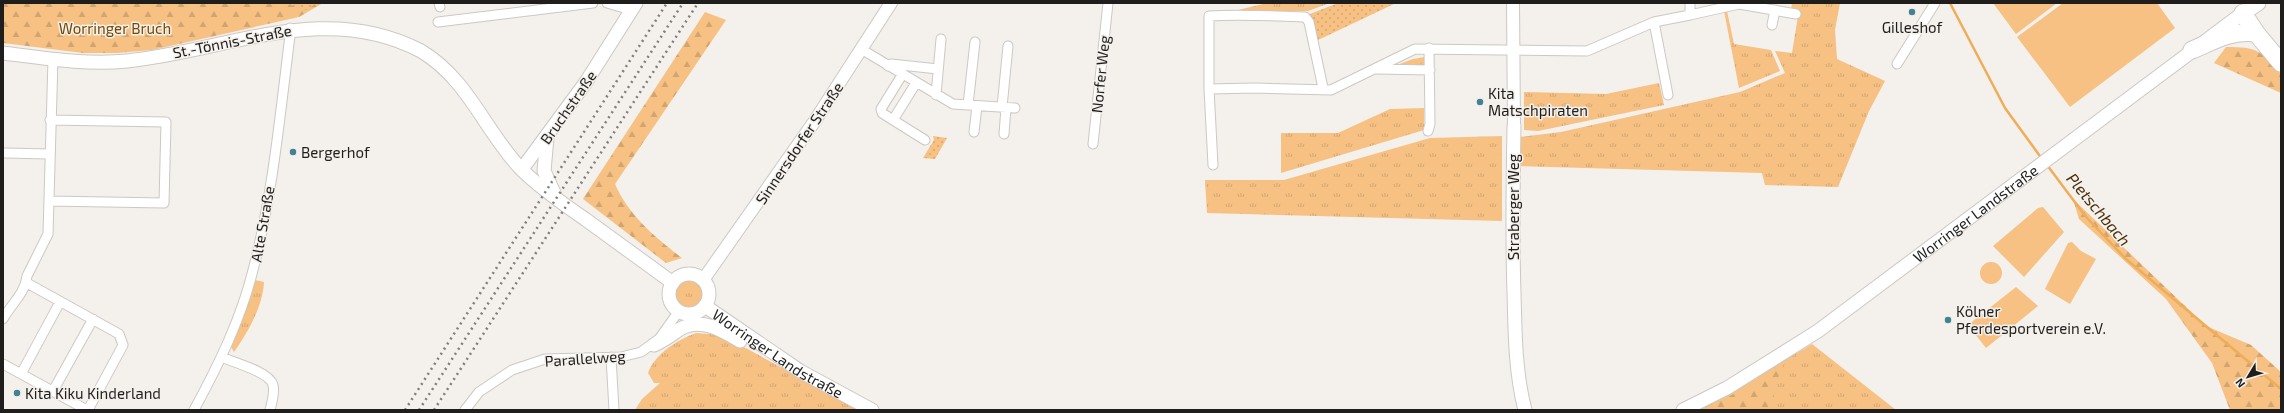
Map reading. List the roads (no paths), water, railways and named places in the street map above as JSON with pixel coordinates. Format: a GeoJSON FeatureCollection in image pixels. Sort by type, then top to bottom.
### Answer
{"type":"FeatureCollection","features":[{"type":"Feature","properties":{"kind":"highway"},"geometry":{"type":"LineString","coordinates":[[2243,12],[2256,33],[2281,63]]}},
{"type":"Feature","properties":{"kind":"highway"},"geometry":{"type":"LineString","coordinates":[[2192,50],[2241,31],[2256,33]]}},
{"type":"Feature","properties":{"kind":"main road","name":"Worringer Landstraße"},"geometry":{"type":"LineString","coordinates":[[1683,410],[1727,388],[1818,330],[2034,171],[2243,12],[2258,3]]}},
{"type":"Feature","properties":{"kind":"main road","name":"Bruchstraße"},"geometry":{"type":"LineString","coordinates":[[522,170],[586,82],[634,7]]}},
{"type":"Feature","properties":{"kind":"main road","name":"St.-Tönnis-Straße"},"geometry":{"type":"LineString","coordinates":[[3,53],[95,62],[127,61],[290,28],[356,27],[392,37],[422,52],[441,65],[457,80],[500,143],[522,170]]}},
{"type":"Feature","properties":{"kind":"main road","name":"Straberger Weg"},"geometry":{"type":"LineString","coordinates":[[1514,126],[1512,236],[1515,331],[1520,389],[1525,410]]}},
{"type":"Feature","properties":{"kind":"main road"},"geometry":{"type":"LineString","coordinates":[[546,138],[544,170],[558,199]]}},
{"type":"Feature","properties":{"kind":"main road"},"geometry":{"type":"LineString","coordinates":[[522,170],[576,213],[673,283]]}},
{"type":"Feature","properties":{"kind":"main road"},"geometry":{"type":"LineString","coordinates":[[684,275],[691,275],[703,280],[709,293],[705,306],[693,314],[679,311],[671,301],[670,289],[673,283],[684,275]]}},
{"type":"Feature","properties":{"kind":"main road","name":"Worringer Landstraße"},"geometry":{"type":"LineString","coordinates":[[705,306],[775,356],[828,388],[872,410]]}},
{"type":"Feature","properties":{"kind":"main road"},"geometry":{"type":"LineString","coordinates":[[654,345],[666,340],[691,324],[702,323],[721,330],[756,350],[775,356]]}},
{"type":"Feature","properties":{"kind":"street"},"geometry":{"type":"LineString","coordinates":[[438,22],[571,4],[593,3]]}},
{"type":"Feature","properties":{"kind":"street"},"geometry":{"type":"LineString","coordinates":[[607,3],[634,7]]}},
{"type":"Feature","properties":{"kind":"street","name":"Sinnersdorfer Straße"},"geometry":{"type":"LineString","coordinates":[[703,280],[814,122],[891,3]]}},
{"type":"Feature","properties":{"kind":"street","name":"Norfer Weg"},"geometry":{"type":"LineString","coordinates":[[1093,144],[1108,3]]}},
{"type":"Feature","properties":{"kind":"street","name":"Straberger Weg"},"geometry":{"type":"LineString","coordinates":[[1513,3],[1512,50],[1514,126]]}},
{"type":"Feature","properties":{"kind":"street"},"geometry":{"type":"LineString","coordinates":[[1690,3],[1690,15]]}},
{"type":"Feature","properties":{"kind":"street"},"geometry":{"type":"LineString","coordinates":[[1897,64],[1935,3]]}},
{"type":"Feature","properties":{"kind":"street"},"geometry":{"type":"LineString","coordinates":[[1209,89],[1323,88],[1331,90],[1376,69],[1409,50],[1429,48],[1587,51],[1654,22],[1739,4],[1796,14]]}},
{"type":"Feature","properties":{"kind":"street"},"geometry":{"type":"LineString","coordinates":[[1772,25],[1775,10]]}},
{"type":"Feature","properties":{"kind":"street"},"geometry":{"type":"LineString","coordinates":[[1213,165],[1209,89],[1209,16],[1252,14],[1266,17],[1305,17],[1309,22],[1323,88]]}},
{"type":"Feature","properties":{"kind":"street"},"geometry":{"type":"LineString","coordinates":[[1654,22],[1668,95]]}},
{"type":"Feature","properties":{"kind":"street","name":"Alte Straße"},"geometry":{"type":"LineString","coordinates":[[194,410],[221,357],[254,270],[272,171],[290,28]]}},
{"type":"Feature","properties":{"kind":"street"},"geometry":{"type":"LineString","coordinates":[[936,95],[941,39]]}},
{"type":"Feature","properties":{"kind":"street"},"geometry":{"type":"LineString","coordinates":[[974,132],[973,106],[975,42]]}},
{"type":"Feature","properties":{"kind":"street"},"geometry":{"type":"LineString","coordinates":[[1004,134],[1008,108],[1008,46]]}},
{"type":"Feature","properties":{"kind":"street"},"geometry":{"type":"LineString","coordinates":[[1428,131],[1430,124],[1429,48]]}},
{"type":"Feature","properties":{"kind":"street"},"geometry":{"type":"LineString","coordinates":[[861,49],[902,75],[953,104],[1008,108]]}},
{"type":"Feature","properties":{"kind":"street"},"geometry":{"type":"LineString","coordinates":[[3,319],[8,310],[14,305],[27,283],[27,276],[48,234],[49,154],[53,59]]}},
{"type":"Feature","properties":{"kind":"street"},"geometry":{"type":"LineString","coordinates":[[888,66],[891,64],[938,69]]}},
{"type":"Feature","properties":{"kind":"street"},"geometry":{"type":"LineString","coordinates":[[1376,69],[1430,70]]}},
{"type":"Feature","properties":{"kind":"street"},"geometry":{"type":"LineString","coordinates":[[902,75],[881,109],[882,114],[925,140]]}},
{"type":"Feature","properties":{"kind":"street"},"geometry":{"type":"LineString","coordinates":[[893,120],[916,83]]}},
{"type":"Feature","properties":{"kind":"street"},"geometry":{"type":"LineString","coordinates":[[49,201],[164,203],[166,122],[50,120]]}},
{"type":"Feature","properties":{"kind":"street"},"geometry":{"type":"LineString","coordinates":[[5,153],[49,154]]}},
{"type":"Feature","properties":{"kind":"street"},"geometry":{"type":"LineString","coordinates":[[3,364],[87,410],[123,345],[119,334],[27,283]]}},
{"type":"Feature","properties":{"kind":"street"},"geometry":{"type":"LineString","coordinates":[[21,374],[60,302]]}},
{"type":"Feature","properties":{"kind":"street"},"geometry":{"type":"LineString","coordinates":[[654,345],[679,311]]}},
{"type":"Feature","properties":{"kind":"street"},"geometry":{"type":"LineString","coordinates":[[53,391],[93,319]]}},
{"type":"Feature","properties":{"kind":"street","name":"Parallelweg"},"geometry":{"type":"LineString","coordinates":[[465,410],[479,392],[512,370],[545,359],[611,357],[641,352],[654,345]]}},
{"type":"Feature","properties":{"kind":"street"},"geometry":{"type":"LineString","coordinates":[[221,357],[267,376],[273,383],[274,392],[270,410]]}},
{"type":"Feature","properties":{"kind":"street"},"geometry":{"type":"LineString","coordinates":[[611,357],[614,410]]}},
{"type":"Feature","properties":{"kind":"waterway","name":"Pletschbach"},"geometry":{"type":"LineString","coordinates":[[1950,3],[2005,108],[2042,159]]}},
{"type":"Feature","properties":{"kind":"waterway","name":"Pletschbach"},"geometry":{"type":"LineString","coordinates":[[2047,165],[2086,217],[2126,259],[2281,389]]}},
{"type":"Feature","properties":{"kind":"railway"},"geometry":{"type":"LineString","coordinates":[[405,410],[667,3]]}},
{"type":"Feature","properties":{"kind":"railway"},"geometry":{"type":"LineString","coordinates":[[419,410],[683,3]]}},
{"type":"Feature","properties":{"kind":"railway"},"geometry":{"type":"LineString","coordinates":[[434,410],[698,3]]}},
{"type":"Feature","properties":{"kind":"place","name":"Gilleshof"},"geometry":{"type":"Point","coordinates":[1912,12]}},
{"type":"Feature","properties":{"kind":"place","name":"Kita Matschpiraten"},"geometry":{"type":"Point","coordinates":[1480,102]}},
{"type":"Feature","properties":{"kind":"place","name":"Bergerhof"},"geometry":{"type":"Point","coordinates":[293,152]}},
{"type":"Feature","properties":{"kind":"place","name":"Kölner Pferdesportverein e.V."},"geometry":{"type":"Point","coordinates":[1948,320]}},
{"type":"Feature","properties":{"kind":"place","name":"Kita Kiku Kinderland"},"geometry":{"type":"Point","coordinates":[17,393]}},
{"type":"Feature","properties":{"kind":"park label","name":"Worringer Bruch"},"geometry":{"type":"Point","coordinates":[115,28]}}]}
